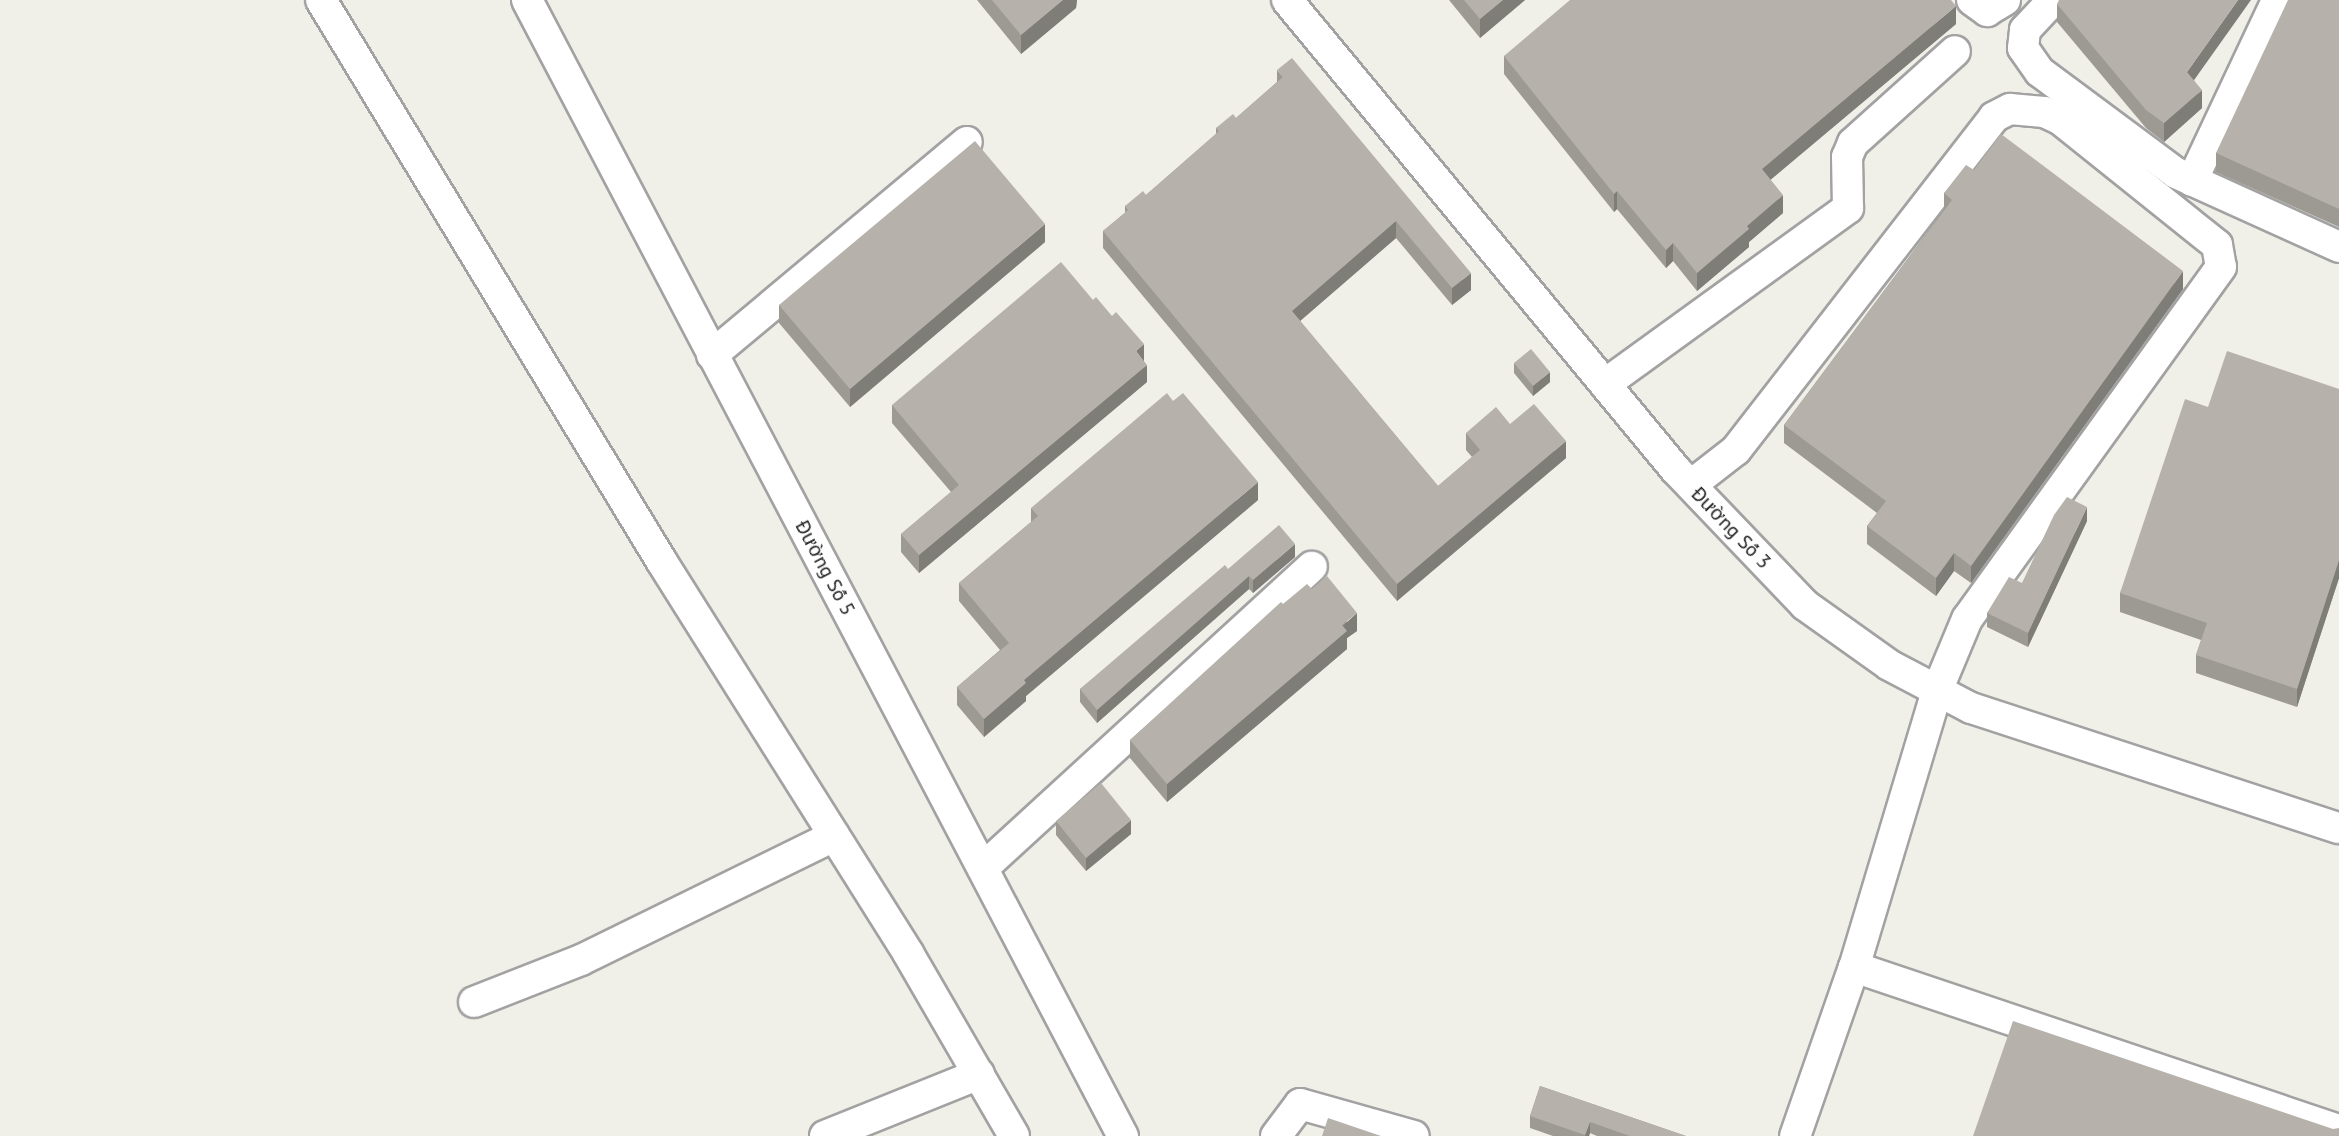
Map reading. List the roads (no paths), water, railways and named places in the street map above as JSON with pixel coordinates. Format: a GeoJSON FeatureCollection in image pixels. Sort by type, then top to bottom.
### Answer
{"type":"FeatureCollection","features":[{"type":"Feature","properties":{"kind":"street"},"geometry":{"type":"LineString","coordinates":[[321,0],[662,562],[834,836],[1014,1136]]}},
{"type":"Feature","properties":{"kind":"street","name":"Đường Số 5"},"geometry":{"type":"LineString","coordinates":[[527,0],[1123,1136]]}},
{"type":"Feature","properties":{"kind":"street","name":"Đường Số 3"},"geometry":{"type":"LineString","coordinates":[[1287,0],[1691,485],[1805,605],[1889,665],[1971,708],[2339,828]]}},
{"type":"Feature","properties":{"kind":"street"},"geometry":{"type":"LineString","coordinates":[[1972,0],[1987,11],[2005,0]]}},
{"type":"Feature","properties":{"kind":"street"},"geometry":{"type":"LineString","coordinates":[[2053,0],[2025,30],[2023,48],[2040,72],[2176,173],[2339,247]]}},
{"type":"Feature","properties":{"kind":"street"},"geometry":{"type":"LineString","coordinates":[[2192,181],[2277,0]]}},
{"type":"Feature","properties":{"kind":"street"},"geometry":{"type":"LineString","coordinates":[[1605,384],[1848,208],[1847,157],[1853,143],[1955,51]]}},
{"type":"Feature","properties":{"kind":"street"},"geometry":{"type":"LineString","coordinates":[[1691,485],[1736,450],[1994,117],[2010,109],[2044,112],[2061,120],[2217,245],[2221,267],[1967,619],[1937,691],[1854,967],[1795,1136]]}},
{"type":"Feature","properties":{"kind":"street"},"geometry":{"type":"LineString","coordinates":[[712,355],[967,142]]}},
{"type":"Feature","properties":{"kind":"street"},"geometry":{"type":"LineString","coordinates":[[983,868],[1312,567]]}},
{"type":"Feature","properties":{"kind":"street"},"geometry":{"type":"LineString","coordinates":[[474,1002],[619,942],[834,836]]}},
{"type":"Feature","properties":{"kind":"street"},"geometry":{"type":"LineString","coordinates":[[1854,967],[2339,1130]]}},
{"type":"Feature","properties":{"kind":"street"},"geometry":{"type":"LineString","coordinates":[[825,1136],[979,1074]]}},
{"type":"Feature","properties":{"kind":"street"},"geometry":{"type":"LineString","coordinates":[[1276,1136],[1300,1104],[1414,1136]]}}]}
